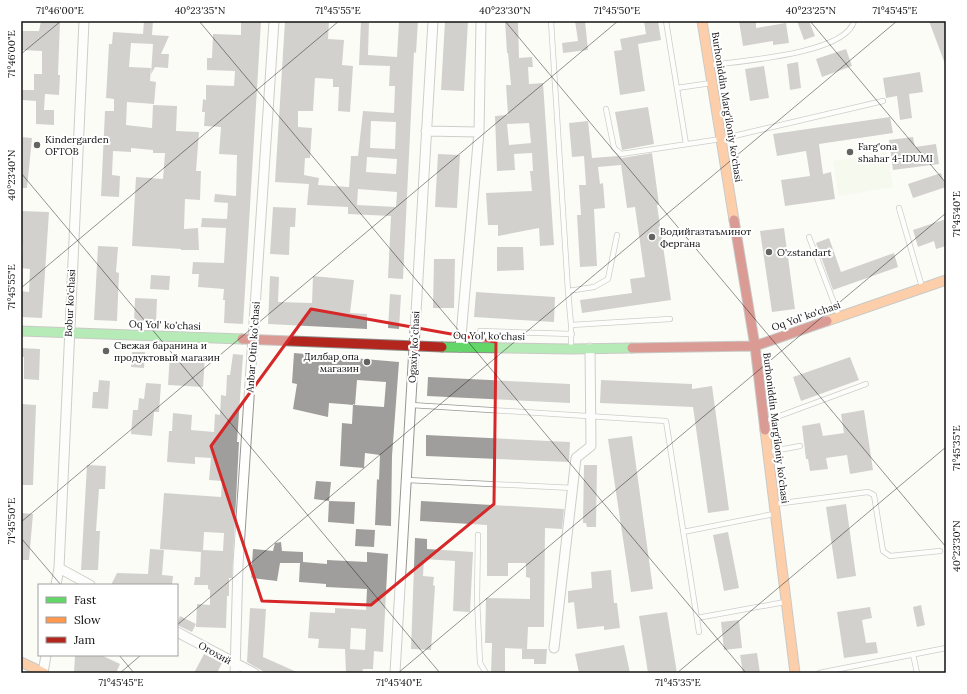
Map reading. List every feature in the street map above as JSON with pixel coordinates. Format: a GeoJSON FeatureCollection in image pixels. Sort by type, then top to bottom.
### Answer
{"type":"FeatureCollection","features":[{"type":"Feature","properties":{"kind":"main road","name":"Burhoniddin Marg'iloniy ko'chasi"},"geometry":{"type":"LineString","coordinates":[[702,21],[755,346],[796,673]]}},
{"type":"Feature","properties":{"kind":"main road","name":"Oq Yol' ko'chasi"},"geometry":{"type":"LineString","coordinates":[[21,331],[460,347],[571,349],[755,346],[946,280]]}},
{"type":"Feature","properties":{"kind":"main road"},"geometry":{"type":"LineString","coordinates":[[21,662],[44,673]]}},
{"type":"Feature","properties":{"kind":"street","name":"Bobur ko'chasi"},"geometry":{"type":"LineString","coordinates":[[56,584],[59,568],[84,21]]}},
{"type":"Feature","properties":{"kind":"street","name":"Anbar Otin koʻchasi"},"geometry":{"type":"LineString","coordinates":[[236,669],[238,564],[274,21]]}},
{"type":"Feature","properties":{"kind":"street","name":"Ogaxiy koʻchasi"},"geometry":{"type":"LineString","coordinates":[[396,673],[433,21]]}},
{"type":"Feature","properties":{"kind":"street"},"geometry":{"type":"LineString","coordinates":[[460,347],[479,132],[481,21]]}},
{"type":"Feature","properties":{"kind":"street"},"geometry":{"type":"LineString","coordinates":[[426,131],[479,132]]}},
{"type":"Feature","properties":{"kind":"street"},"geometry":{"type":"LineString","coordinates":[[554,648],[576,458],[592,446],[590,348]]}},
{"type":"Feature","properties":{"kind":"street"},"geometry":{"type":"LineString","coordinates":[[59,568],[88,584]]}},
{"type":"Feature","properties":{"kind":"street","name":"Огохий"},"geometry":{"type":"LineString","coordinates":[[178,633],[236,669],[254,673]]}},
{"type":"Feature","properties":{"kind":"street"},"geometry":{"type":"LineString","coordinates":[[44,673],[46,656]]}},
{"type":"Feature","properties":{"kind":"lane"},"geometry":{"type":"LineString","coordinates":[[551,21],[572,334],[571,349]]}},
{"type":"Feature","properties":{"kind":"lane"},"geometry":{"type":"LineString","coordinates":[[666,21],[686,144]]}},
{"type":"Feature","properties":{"kind":"lane"},"geometry":{"type":"LineString","coordinates":[[710,65],[811,50],[836,40],[853,25],[854,21]]}},
{"type":"Feature","properties":{"kind":"lane"},"geometry":{"type":"LineString","coordinates":[[677,88],[712,82]]}},
{"type":"Feature","properties":{"kind":"lane"},"geometry":{"type":"LineString","coordinates":[[606,109],[614,148],[621,154],[721,139],[884,101]]}},
{"type":"Feature","properties":{"kind":"lane"},"geometry":{"type":"LineString","coordinates":[[899,208],[922,288]]}},
{"type":"Feature","properties":{"kind":"lane"},"geometry":{"type":"LineString","coordinates":[[568,291],[594,287],[608,279],[617,235]]}},
{"type":"Feature","properties":{"kind":"lane"},"geometry":{"type":"LineString","coordinates":[[809,237],[840,316]]}},
{"type":"Feature","properties":{"kind":"lane"},"geometry":{"type":"LineString","coordinates":[[571,324],[670,319]]}},
{"type":"Feature","properties":{"kind":"lane"},"geometry":{"type":"LineString","coordinates":[[480,331],[572,334]]}},
{"type":"Feature","properties":{"kind":"lane"},"geometry":{"type":"LineString","coordinates":[[764,422],[866,384]]}},
{"type":"Feature","properties":{"kind":"lane"},"geometry":{"type":"LineString","coordinates":[[411,405],[666,421],[699,632]]}},
{"type":"Feature","properties":{"kind":"lane"},"geometry":{"type":"LineString","coordinates":[[768,452],[800,446]]}},
{"type":"Feature","properties":{"kind":"lane"},"geometry":{"type":"LineString","coordinates":[[407,480],[573,488]]}},
{"type":"Feature","properties":{"kind":"lane"},"geometry":{"type":"LineString","coordinates":[[683,532],[775,509],[868,492],[874,495],[883,551],[890,556],[940,551]]}},
{"type":"Feature","properties":{"kind":"lane"},"geometry":{"type":"LineString","coordinates":[[478,535],[477,598],[480,663],[486,673]]}},
{"type":"Feature","properties":{"kind":"lane"},"geometry":{"type":"LineString","coordinates":[[697,618],[787,602]]}},
{"type":"Feature","properties":{"kind":"lane"},"geometry":{"type":"LineString","coordinates":[[819,673],[946,648]]}},
{"type":"Feature","properties":{"kind":"lane"},"geometry":{"type":"LineString","coordinates":[[913,654],[918,673]]}},
{"type":"Feature","properties":{"kind":"highlighted area"},"geometry":{"type":"Polygon","coordinates":[[[311,309],[496,342],[494,504],[371,605],[262,601],[211,446],[311,309]]]}},
{"type":"Feature","properties":{"kind":"green space"},"geometry":{"type":"Polygon","coordinates":[[[887,152],[893,187],[839,196],[833,161],[887,152]]]}},
{"type":"Feature","properties":{"kind":"building"},"geometry":{"type":"Polygon","coordinates":[[[41,21],[60,21],[58,75],[60,75],[59,95],[45,94],[44,110],[54,110],[54,125],[36,124],[36,101],[21,100],[21,90],[34,90],[34,74],[42,74],[42,51],[21,50],[21,31],[39,31],[41,21]]]}},
{"type":"Feature","properties":{"kind":"building"},"geometry":{"type":"Polygon","coordinates":[[[144,21],[153,21],[152,35],[169,36],[161,54],[169,54],[168,68],[155,67],[151,74],[153,44],[131,43],[129,67],[151,68],[150,81],[156,82],[154,104],[127,102],[126,125],[152,128],[153,105],[177,106],[176,131],[199,132],[196,171],[201,171],[200,200],[185,199],[184,229],[198,228],[199,250],[132,246],[136,177],[163,179],[165,153],[153,153],[153,150],[131,148],[131,152],[113,151],[112,175],[120,176],[119,197],[101,196],[105,111],[114,111],[114,99],[106,98],[109,44],[112,44],[113,32],[143,34],[144,21]]]}},
{"type":"Feature","properties":{"kind":"building"},"geometry":{"type":"Polygon","coordinates":[[[241,21],[261,21],[243,324],[224,323],[224,289],[198,287],[199,274],[192,274],[193,262],[224,263],[226,228],[201,227],[202,218],[227,219],[228,203],[214,202],[215,194],[236,196],[237,155],[219,154],[221,127],[204,126],[205,112],[202,112],[203,99],[206,100],[206,85],[234,86],[235,71],[207,70],[207,58],[212,58],[213,34],[241,35],[241,21]]]}},
{"type":"Feature","properties":{"kind":"building"},"geometry":{"type":"Polygon","coordinates":[[[285,21],[329,21],[328,39],[344,40],[342,65],[353,66],[350,112],[338,111],[339,87],[333,87],[333,79],[315,78],[313,111],[298,111],[298,127],[312,128],[310,158],[305,158],[304,175],[319,178],[318,185],[349,187],[351,156],[358,156],[363,111],[394,113],[395,86],[389,86],[390,66],[359,65],[361,21],[369,21],[368,55],[397,57],[399,21],[418,21],[416,53],[414,52],[403,279],[388,278],[391,216],[348,214],[348,207],[307,205],[309,184],[275,182],[285,21]],[[371,121],[370,148],[395,149],[396,122],[371,121]],[[367,157],[366,172],[396,174],[397,159],[367,157]],[[358,189],[357,205],[396,207],[397,192],[358,189]]]}},
{"type":"Feature","properties":{"kind":"building"},"geometry":{"type":"Polygon","coordinates":[[[445,21],[468,21],[464,91],[441,90],[445,21]]]}},
{"type":"Feature","properties":{"kind":"building"},"geometry":{"type":"Polygon","coordinates":[[[505,21],[518,21],[519,58],[532,57],[533,67],[528,67],[529,84],[543,83],[554,245],[540,246],[539,228],[498,236],[498,225],[488,225],[486,193],[532,191],[530,171],[533,171],[532,153],[514,154],[515,170],[497,171],[495,116],[508,115],[506,85],[511,85],[505,21]],[[529,123],[507,124],[509,145],[531,143],[529,123]]]}},
{"type":"Feature","properties":{"kind":"building"},"geometry":{"type":"Polygon","coordinates":[[[575,21],[585,21],[588,50],[563,53],[562,43],[578,41],[575,21]]]}},
{"type":"Feature","properties":{"kind":"building"},"geometry":{"type":"Polygon","coordinates":[[[644,21],[658,21],[661,40],[638,44],[645,91],[620,95],[614,51],[622,50],[620,39],[646,34],[644,21]]]}},
{"type":"Feature","properties":{"kind":"building"},"geometry":{"type":"Polygon","coordinates":[[[739,21],[756,21],[756,28],[786,23],[789,43],[773,45],[773,41],[743,46],[739,21]]]}},
{"type":"Feature","properties":{"kind":"building"},"geometry":{"type":"Polygon","coordinates":[[[797,21],[809,21],[815,36],[804,40],[797,21]]]}},
{"type":"Feature","properties":{"kind":"building"},"geometry":{"type":"Polygon","coordinates":[[[929,21],[946,21],[946,64],[945,64],[929,21]]]}},
{"type":"Feature","properties":{"kind":"building"},"geometry":{"type":"Polygon","coordinates":[[[846,49],[852,66],[822,77],[816,59],[846,49]]]}},
{"type":"Feature","properties":{"kind":"building"},"geometry":{"type":"Polygon","coordinates":[[[798,62],[801,88],[790,90],[787,64],[798,62]]]}},
{"type":"Feature","properties":{"kind":"building"},"geometry":{"type":"Polygon","coordinates":[[[764,66],[769,98],[750,101],[745,69],[764,66]]]}},
{"type":"Feature","properties":{"kind":"building"},"geometry":{"type":"Polygon","coordinates":[[[920,72],[923,92],[909,94],[912,118],[900,120],[897,96],[886,98],[883,78],[920,72]]]}},
{"type":"Feature","properties":{"kind":"building"},"geometry":{"type":"Polygon","coordinates":[[[648,107],[654,144],[622,150],[615,112],[648,107]]]}},
{"type":"Feature","properties":{"kind":"building"},"geometry":{"type":"Polygon","coordinates":[[[890,117],[893,133],[819,144],[823,174],[831,172],[835,199],[785,206],[781,180],[810,176],[806,151],[777,156],[773,134],[890,117]]]}},
{"type":"Feature","properties":{"kind":"building"},"geometry":{"type":"Polygon","coordinates":[[[588,121],[592,158],[618,156],[622,158],[652,153],[659,204],[657,205],[671,300],[582,313],[580,300],[632,293],[630,279],[645,277],[635,207],[627,208],[621,165],[598,167],[600,184],[603,183],[605,208],[594,209],[597,266],[580,267],[577,215],[581,215],[579,185],[586,185],[584,156],[572,157],[569,123],[588,121]]]}},
{"type":"Feature","properties":{"kind":"building"},"geometry":{"type":"Polygon","coordinates":[[[21,137],[32,138],[27,188],[21,188],[21,137]]]}},
{"type":"Feature","properties":{"kind":"building"},"geometry":{"type":"Polygon","coordinates":[[[913,137],[915,147],[936,144],[939,164],[893,170],[889,140],[913,137]]]}},
{"type":"Feature","properties":{"kind":"building"},"geometry":{"type":"Polygon","coordinates":[[[438,154],[460,155],[457,208],[435,207],[438,154]]]}},
{"type":"Feature","properties":{"kind":"building"},"geometry":{"type":"Polygon","coordinates":[[[941,173],[946,187],[913,198],[908,184],[941,173]]]}},
{"type":"Feature","properties":{"kind":"building"},"geometry":{"type":"Polygon","coordinates":[[[273,207],[296,208],[295,227],[290,227],[289,255],[270,254],[273,207]]]}},
{"type":"Feature","properties":{"kind":"building"},"geometry":{"type":"Polygon","coordinates":[[[21,211],[49,212],[42,318],[21,317],[21,291],[29,292],[30,269],[21,268],[23,245],[21,245],[21,211]]]}},
{"type":"Feature","properties":{"kind":"building"},"geometry":{"type":"Polygon","coordinates":[[[946,219],[946,246],[936,249],[934,241],[918,247],[913,230],[946,219]]]}},
{"type":"Feature","properties":{"kind":"building"},"geometry":{"type":"Polygon","coordinates":[[[784,228],[795,309],[772,312],[760,231],[784,228]]]}},
{"type":"Feature","properties":{"kind":"building"},"geometry":{"type":"Polygon","coordinates":[[[829,238],[841,272],[894,253],[898,267],[833,290],[816,243],[829,238]]]}},
{"type":"Feature","properties":{"kind":"building"},"geometry":{"type":"Polygon","coordinates":[[[98,246],[118,247],[116,272],[119,273],[117,321],[94,320],[98,246]]]}},
{"type":"Feature","properties":{"kind":"building"},"geometry":{"type":"Polygon","coordinates":[[[497,247],[523,247],[524,270],[497,271],[497,247]]]}},
{"type":"Feature","properties":{"kind":"building"},"geometry":{"type":"Polygon","coordinates":[[[434,259],[455,259],[454,308],[433,308],[434,259]]]}},
{"type":"Feature","properties":{"kind":"building"},"geometry":{"type":"Polygon","coordinates":[[[151,275],[170,276],[169,290],[150,289],[151,275]]]}},
{"type":"Feature","properties":{"kind":"building"},"geometry":{"type":"Polygon","coordinates":[[[270,276],[279,277],[278,302],[312,303],[313,276],[354,280],[350,313],[367,314],[367,329],[268,324],[270,276]]]}},
{"type":"Feature","properties":{"kind":"building"},"geometry":{"type":"Polygon","coordinates":[[[476,292],[555,297],[554,322],[474,317],[476,292]]]}},
{"type":"Feature","properties":{"kind":"building"},"geometry":{"type":"Polygon","coordinates":[[[390,294],[401,295],[399,329],[388,328],[390,294]]]}},
{"type":"Feature","properties":{"kind":"building"},"geometry":{"type":"Polygon","coordinates":[[[135,298],[157,299],[156,323],[134,322],[135,298]]]}},
{"type":"Feature","properties":{"kind":"building"},"geometry":{"type":"Polygon","coordinates":[[[21,348],[40,349],[39,380],[24,379],[24,357],[21,357],[21,348]]]}},
{"type":"Feature","properties":{"kind":"building"},"geometry":{"type":"Polygon","coordinates":[[[132,352],[145,352],[144,368],[131,367],[132,352]]]}},
{"type":"Feature","properties":{"kind":"building"},"geometry":{"type":"Polygon","coordinates":[[[294,353],[399,362],[392,456],[391,526],[375,525],[377,479],[379,480],[380,455],[365,453],[364,468],[340,466],[342,423],[352,424],[353,405],[329,403],[328,417],[293,409],[297,384],[292,383],[294,353]],[[357,380],[355,405],[384,407],[386,382],[357,380]]]}},
{"type":"Feature","properties":{"kind":"building"},"geometry":{"type":"Polygon","coordinates":[[[170,354],[205,357],[203,387],[168,385],[170,354]]]}},
{"type":"Feature","properties":{"kind":"building"},"geometry":{"type":"Polygon","coordinates":[[[233,354],[243,355],[237,442],[239,442],[232,578],[229,578],[226,628],[196,627],[197,604],[210,605],[210,590],[208,589],[208,585],[194,585],[195,577],[200,577],[201,552],[160,549],[164,493],[221,497],[222,481],[209,480],[211,458],[195,457],[195,464],[167,462],[169,431],[172,431],[173,413],[192,415],[191,430],[214,432],[215,414],[220,415],[221,395],[226,396],[227,375],[230,375],[233,354]],[[204,532],[203,550],[223,551],[224,533],[204,532]]]}},
{"type":"Feature","properties":{"kind":"building"},"geometry":{"type":"Polygon","coordinates":[[[850,357],[859,380],[801,401],[793,377],[850,357]]]}},
{"type":"Feature","properties":{"kind":"building"},"geometry":{"type":"Polygon","coordinates":[[[428,377],[570,384],[570,403],[427,396],[428,377]]]}},
{"type":"Feature","properties":{"kind":"building"},"geometry":{"type":"Polygon","coordinates":[[[99,380],[110,381],[108,409],[92,408],[93,392],[98,392],[99,380]]]}},
{"type":"Feature","properties":{"kind":"building"},"geometry":{"type":"Polygon","coordinates":[[[601,380],[692,384],[692,389],[712,386],[729,510],[708,513],[693,407],[600,403],[601,380]]]}},
{"type":"Feature","properties":{"kind":"building"},"geometry":{"type":"Polygon","coordinates":[[[146,383],[161,384],[159,412],[154,412],[152,436],[131,434],[133,410],[138,410],[139,398],[144,399],[146,383]]]}},
{"type":"Feature","properties":{"kind":"building"},"geometry":{"type":"Polygon","coordinates":[[[21,404],[36,405],[33,485],[21,485],[21,404]]]}},
{"type":"Feature","properties":{"kind":"building"},"geometry":{"type":"Polygon","coordinates":[[[864,410],[873,470],[850,474],[847,455],[826,458],[828,469],[810,471],[808,459],[806,459],[802,426],[820,423],[823,436],[844,433],[841,414],[864,410]]]}},
{"type":"Feature","properties":{"kind":"building"},"geometry":{"type":"Polygon","coordinates":[[[426,435],[570,442],[569,462],[426,456],[426,435]]]}},
{"type":"Feature","properties":{"kind":"building"},"geometry":{"type":"Polygon","coordinates":[[[632,436],[653,589],[631,592],[608,439],[632,436]]]}},
{"type":"Feature","properties":{"kind":"building"},"geometry":{"type":"Polygon","coordinates":[[[87,465],[106,466],[105,489],[99,489],[96,531],[100,531],[98,570],[81,570],[87,465]]]}},
{"type":"Feature","properties":{"kind":"building"},"geometry":{"type":"Polygon","coordinates":[[[584,465],[597,465],[596,527],[587,527],[586,523],[583,523],[584,465]]]}},
{"type":"Feature","properties":{"kind":"building"},"geometry":{"type":"Polygon","coordinates":[[[316,481],[331,482],[329,501],[314,499],[316,481]]]}},
{"type":"Feature","properties":{"kind":"building"},"geometry":{"type":"Polygon","coordinates":[[[329,501],[355,502],[354,524],[328,522],[329,501]]]}},
{"type":"Feature","properties":{"kind":"building"},"geometry":{"type":"Polygon","coordinates":[[[421,501],[564,509],[562,529],[545,528],[544,627],[528,627],[527,649],[505,648],[505,673],[491,673],[492,643],[485,643],[486,598],[530,599],[530,578],[526,577],[526,563],[508,563],[508,576],[487,576],[487,525],[420,521],[421,501]]]}},
{"type":"Feature","properties":{"kind":"building"},"geometry":{"type":"Polygon","coordinates":[[[846,504],[856,576],[837,579],[826,507],[846,504]]]}},
{"type":"Feature","properties":{"kind":"building"},"geometry":{"type":"Polygon","coordinates":[[[21,513],[33,514],[29,560],[21,560],[21,513]]]}},
{"type":"Feature","properties":{"kind":"building"},"geometry":{"type":"Polygon","coordinates":[[[356,529],[375,530],[374,547],[355,546],[356,529]]]}},
{"type":"Feature","properties":{"kind":"building"},"geometry":{"type":"Polygon","coordinates":[[[728,532],[739,588],[724,591],[713,535],[728,532]]]}},
{"type":"Feature","properties":{"kind":"building"},"geometry":{"type":"Polygon","coordinates":[[[415,538],[427,539],[427,549],[473,552],[470,612],[453,611],[455,561],[424,559],[423,576],[434,577],[433,585],[435,586],[431,650],[411,649],[415,538]]]}},
{"type":"Feature","properties":{"kind":"building"},"geometry":{"type":"Polygon","coordinates":[[[281,542],[282,551],[303,552],[303,562],[327,564],[327,560],[367,562],[367,552],[388,554],[383,652],[374,651],[373,669],[363,669],[362,673],[346,673],[345,649],[318,648],[319,639],[308,638],[310,612],[335,613],[335,608],[366,610],[367,589],[326,587],[326,584],[299,582],[300,563],[280,563],[277,581],[251,578],[253,549],[273,551],[275,543],[281,542]],[[351,628],[350,649],[365,650],[366,629],[351,628]]]}},
{"type":"Feature","properties":{"kind":"building"},"geometry":{"type":"Polygon","coordinates":[[[150,549],[164,550],[162,575],[173,576],[172,584],[112,584],[117,573],[148,574],[150,549]]]}},
{"type":"Feature","properties":{"kind":"building"},"geometry":{"type":"Polygon","coordinates":[[[611,570],[614,603],[617,603],[620,628],[604,630],[604,626],[577,629],[574,602],[568,603],[568,591],[592,588],[591,572],[611,570]]]}},
{"type":"Feature","properties":{"kind":"building"},"geometry":{"type":"Polygon","coordinates":[[[921,605],[925,625],[917,627],[913,607],[921,605]]]}},
{"type":"Feature","properties":{"kind":"building"},"geometry":{"type":"Polygon","coordinates":[[[870,607],[872,618],[862,620],[866,643],[876,642],[878,653],[844,658],[837,612],[870,607]]]}},
{"type":"Feature","properties":{"kind":"building"},"geometry":{"type":"Polygon","coordinates":[[[250,608],[266,609],[263,657],[299,673],[266,673],[247,662],[250,608]]]}},
{"type":"Feature","properties":{"kind":"building"},"geometry":{"type":"Polygon","coordinates":[[[667,612],[677,673],[648,673],[639,616],[667,612]]]}},
{"type":"Feature","properties":{"kind":"building"},"geometry":{"type":"Polygon","coordinates":[[[180,616],[196,624],[192,632],[178,625],[180,616]]]}},
{"type":"Feature","properties":{"kind":"building"},"geometry":{"type":"Polygon","coordinates":[[[739,620],[742,648],[724,650],[721,622],[739,620]]]}},
{"type":"Feature","properties":{"kind":"building"},"geometry":{"type":"Polygon","coordinates":[[[624,645],[630,673],[579,673],[575,654],[624,645]]]}},
{"type":"Feature","properties":{"kind":"building"},"geometry":{"type":"Polygon","coordinates":[[[522,649],[547,649],[546,664],[534,664],[534,659],[522,659],[522,649]]]}},
{"type":"Feature","properties":{"kind":"building"},"geometry":{"type":"Polygon","coordinates":[[[757,653],[760,673],[743,673],[740,655],[757,653]]]}},
{"type":"Feature","properties":{"kind":"building"},"geometry":{"type":"Polygon","coordinates":[[[204,654],[222,663],[217,673],[194,673],[204,654]]]}},
{"type":"Feature","properties":{"kind":"building"},"geometry":{"type":"Polygon","coordinates":[[[75,656],[103,656],[120,664],[116,673],[74,673],[75,656]]]}},
{"type":"Feature","properties":{"kind":"traffic: fast"},"geometry":{"type":"LineString","coordinates":[[21,331],[242,339]]}},
{"type":"Feature","properties":{"kind":"traffic: fast"},"geometry":{"type":"LineString","coordinates":[[442,347],[571,349],[632,348]]}},
{"type":"Feature","properties":{"kind":"traffic: slow"},"geometry":{"type":"LineString","coordinates":[[702,21],[734,220]]}},
{"type":"Feature","properties":{"kind":"traffic: slow"},"geometry":{"type":"LineString","coordinates":[[827,321],[946,280]]}},
{"type":"Feature","properties":{"kind":"traffic: slow"},"geometry":{"type":"LineString","coordinates":[[765,430],[795,673]]}},
{"type":"Feature","properties":{"kind":"traffic: slow"},"geometry":{"type":"LineString","coordinates":[[21,662],[44,673]]}},
{"type":"Feature","properties":{"kind":"traffic: jam"},"geometry":{"type":"LineString","coordinates":[[734,220],[755,346],[765,430]]}},
{"type":"Feature","properties":{"kind":"traffic: jam"},"geometry":{"type":"LineString","coordinates":[[632,348],[755,346],[827,321]]}},
{"type":"Feature","properties":{"kind":"traffic: jam"},"geometry":{"type":"LineString","coordinates":[[242,339],[442,347]]}},
{"type":"Feature","properties":{"kind":"place","name":"Kindergarden OFTOB"},"geometry":{"type":"Point","coordinates":[37,145]}},
{"type":"Feature","properties":{"kind":"place","name":"Farg'ona shahar 4-IDUMI"},"geometry":{"type":"Point","coordinates":[850,152]}},
{"type":"Feature","properties":{"kind":"place","name":"Водийгазтаъминот Фергана"},"geometry":{"type":"Point","coordinates":[652,237]}},
{"type":"Feature","properties":{"kind":"place","name":"O'zstandart"},"geometry":{"type":"Point","coordinates":[769,252]}},
{"type":"Feature","properties":{"kind":"place","name":"Свежая баранина и продуктовый магазин"},"geometry":{"type":"Point","coordinates":[106,351]}},
{"type":"Feature","properties":{"kind":"place","name":"Дилбар опа магазин"},"geometry":{"type":"Point","coordinates":[367,362]}}]}
